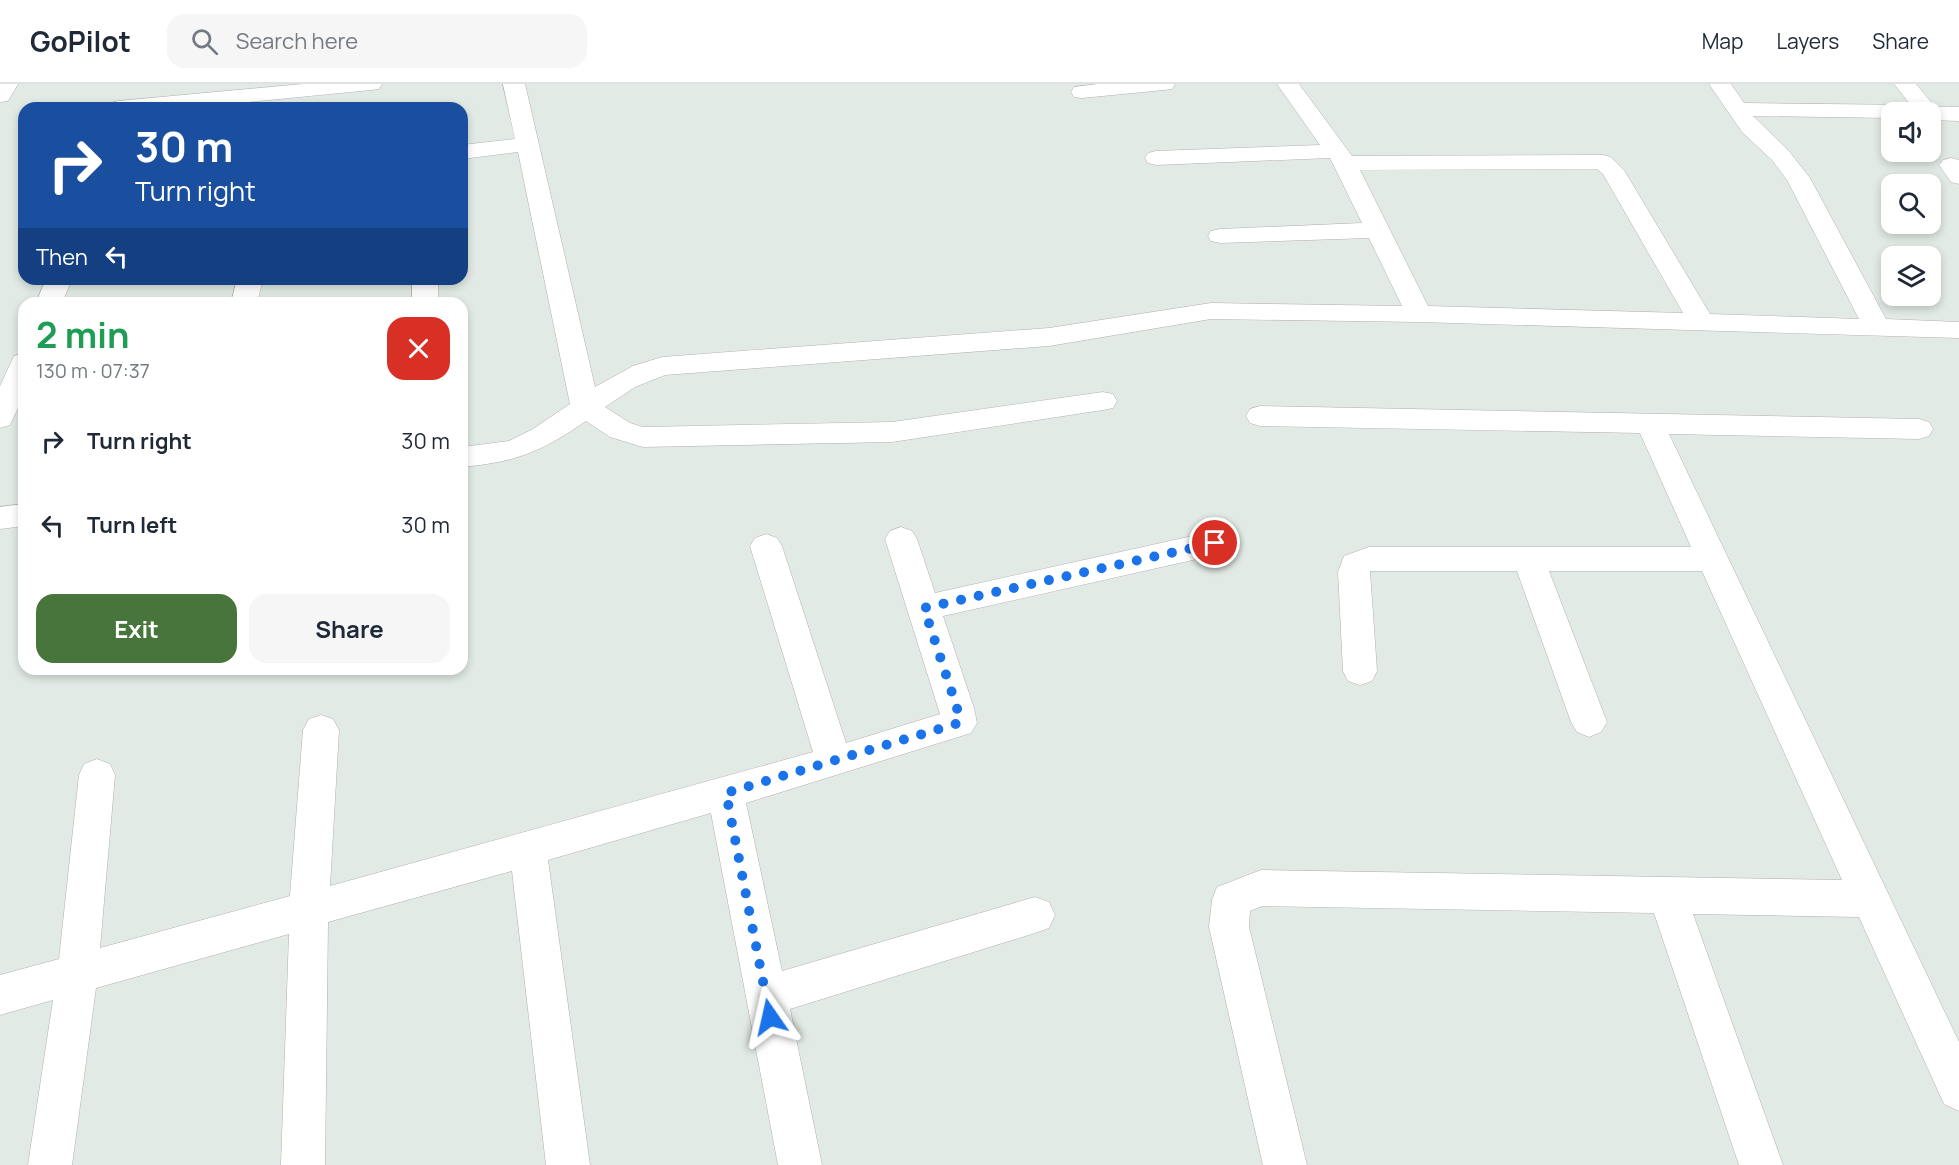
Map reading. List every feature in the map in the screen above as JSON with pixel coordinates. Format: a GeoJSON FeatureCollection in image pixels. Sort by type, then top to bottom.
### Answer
{"type":"FeatureCollection","features":[{"type":"Feature","properties":{"kind":"street"},"geometry":{"type":"LineString","coordinates":[[0,96],[7,84]]}},
{"type":"Feature","properties":{"kind":"street"},"geometry":{"type":"LineString","coordinates":[[125,102],[371,84]]}},
{"type":"Feature","properties":{"kind":"street"},"geometry":{"type":"LineString","coordinates":[[514,84],[525,144],[585,407],[620,430],[643,437],[891,432],[1103,400]]}},
{"type":"Feature","properties":{"kind":"street"},"geometry":{"type":"LineString","coordinates":[[1082,92],[1164,84]]}},
{"type":"Feature","properties":{"kind":"street"},"geometry":{"type":"LineString","coordinates":[[1288,84],[1341,157],[1419,314]]}},
{"type":"Feature","properties":{"kind":"street"},"geometry":{"type":"LineString","coordinates":[[1720,84],[1750,127],[1780,155],[1798,178],[1878,327]]}},
{"type":"Feature","properties":{"kind":"street"},"geometry":{"type":"LineString","coordinates":[[1905,84],[1920,102]]}},
{"type":"Feature","properties":{"kind":"street"},"geometry":{"type":"LineString","coordinates":[[1736,109],[1881,111]]}},
{"type":"Feature","properties":{"kind":"street"},"geometry":{"type":"LineString","coordinates":[[1941,113],[1959,114]]}},
{"type":"Feature","properties":{"kind":"street"},"geometry":{"type":"LineString","coordinates":[[468,151],[525,144]]}},
{"type":"Feature","properties":{"kind":"street"},"geometry":{"type":"LineString","coordinates":[[1156,158],[1341,157],[1603,162],[1612,170],[1701,322]]}},
{"type":"Feature","properties":{"kind":"street"},"geometry":{"type":"LineString","coordinates":[[1220,236],[1378,230]]}},
{"type":"Feature","properties":{"kind":"street"},"geometry":{"type":"LineString","coordinates":[[468,456],[524,446],[622,381],[641,371],[662,366],[1049,337],[1195,311],[1419,314],[1959,330]]}},
{"type":"Feature","properties":{"kind":"street"},"geometry":{"type":"LineString","coordinates":[[0,418],[18,376]]}},
{"type":"Feature","properties":{"kind":"street"},"geometry":{"type":"LineString","coordinates":[[1260,416],[1919,429]]}},
{"type":"Feature","properties":{"kind":"street"},"geometry":{"type":"LineString","coordinates":[[1650,424],[1959,1089]]}},
{"type":"Feature","properties":{"kind":"street"},"geometry":{"type":"LineString","coordinates":[[0,518],[18,516]]}},
{"type":"Feature","properties":{"kind":"street"},"geometry":{"type":"LineString","coordinates":[[0,995],[726,793],[959,723],[957,708],[901,539]]}},
{"type":"Feature","properties":{"kind":"street"},"geometry":{"type":"LineString","coordinates":[[924,608],[1215,543]]}},
{"type":"Feature","properties":{"kind":"street"},"geometry":{"type":"LineString","coordinates":[[766,546],[834,762]]}},
{"type":"Feature","properties":{"kind":"street"},"geometry":{"type":"LineString","coordinates":[[1360,671],[1354,572],[1355,564],[1369,559],[1713,559]]}},
{"type":"Feature","properties":{"kind":"street"},"geometry":{"type":"LineString","coordinates":[[1529,560],[1589,722]]}},
{"type":"Feature","properties":{"kind":"street"},"geometry":{"type":"LineString","coordinates":[[303,1165],[309,909],[321,730]]}},
{"type":"Feature","properties":{"kind":"street"},"geometry":{"type":"LineString","coordinates":[[51,1165],[78,973],[97,775]]}},
{"type":"Feature","properties":{"kind":"street"},"geometry":{"type":"LineString","coordinates":[[726,793],[800,1165]]}},
{"type":"Feature","properties":{"kind":"street"},"geometry":{"type":"LineString","coordinates":[[528,849],[568,1165]]}},
{"type":"Feature","properties":{"kind":"street"},"geometry":{"type":"LineString","coordinates":[[1285,1165],[1229,927],[1231,900],[1261,888],[1870,899]]}},
{"type":"Feature","properties":{"kind":"street"},"geometry":{"type":"LineString","coordinates":[[1667,895],[1761,1165]]}},
{"type":"Feature","properties":{"kind":"street"},"geometry":{"type":"LineString","coordinates":[[766,996],[1035,915]]}},
{"type":"Feature","properties":{"kind":"route"},"geometry":{"type":"LineString","coordinates":[[770,1017],[726,793],[948,729],[959,723],[957,708],[924,608],[1215,543]]}}]}
